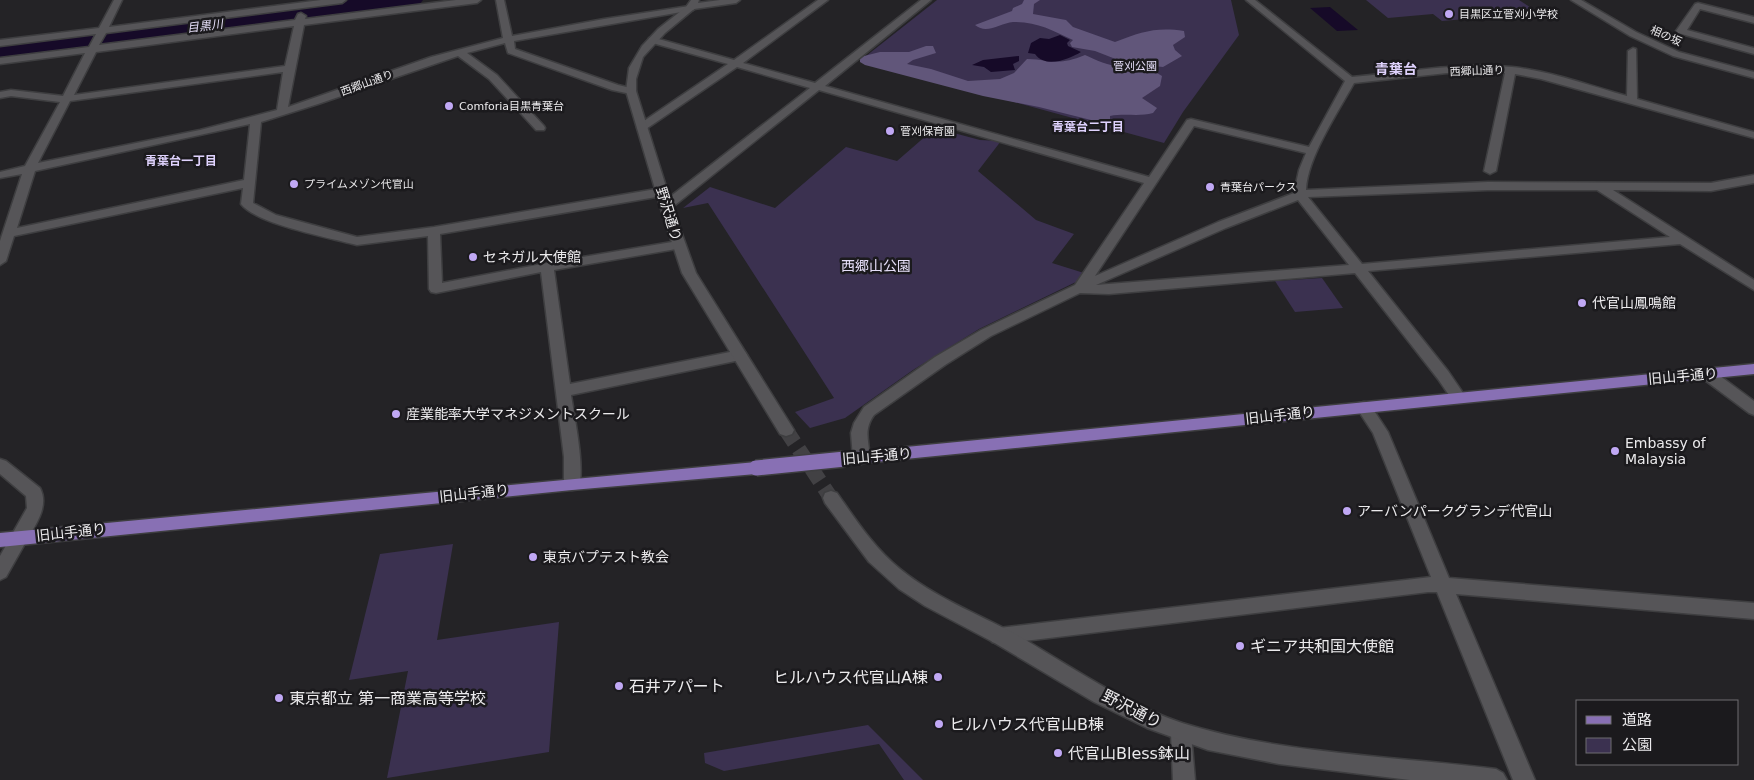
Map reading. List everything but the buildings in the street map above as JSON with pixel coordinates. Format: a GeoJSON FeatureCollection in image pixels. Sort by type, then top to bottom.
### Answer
{"type":"FeatureCollection","features":[{"type":"Feature","properties":{"kind":"main road","name":"旧山手通り"},"geometry":{"type":"LineString","coordinates":[[0,540],[572,484],[756,468],[1754,369]]}},
{"type":"Feature","properties":{"kind":"street"},"geometry":{"type":"LineString","coordinates":[[0,261],[30,168],[118,1],[129,0]]}},
{"type":"Feature","properties":{"kind":"street"},"geometry":{"type":"LineString","coordinates":[[0,43],[102,32],[342,0]]}},
{"type":"Feature","properties":{"kind":"street"},"geometry":{"type":"LineString","coordinates":[[0,61],[477,0]]}},
{"type":"Feature","properties":{"kind":"street"},"geometry":{"type":"LineString","coordinates":[[500,0],[511,51],[616,88],[631,91]]}},
{"type":"Feature","properties":{"kind":"street","name":"西郷山通り"},"geometry":{"type":"LineString","coordinates":[[0,175],[195,134],[256,119],[460,52],[508,40],[694,4],[736,0]]}},
{"type":"Feature","properties":{"kind":"street"},"geometry":{"type":"LineString","coordinates":[[642,127],[735,64],[824,0]]}},
{"type":"Feature","properties":{"kind":"street"},"geometry":{"type":"LineString","coordinates":[[666,206],[927,0]]}},
{"type":"Feature","properties":{"kind":"street"},"geometry":{"type":"LineString","coordinates":[[1250,0],[1350,80],[1313,151],[1299,186],[1300,194],[1443,375],[1458,397]]}},
{"type":"Feature","properties":{"kind":"street","name":"相の坂"},"geometry":{"type":"LineString","coordinates":[[1576,0],[1633,34],[1676,54],[1754,76]]}},
{"type":"Feature","properties":{"kind":"street"},"geometry":{"type":"LineString","coordinates":[[282,112],[289,68],[304,4]]}},
{"type":"Feature","properties":{"kind":"street","name":"野沢通り"},"geometry":{"type":"LineString","coordinates":[[694,4],[652,40],[640,54],[632,70],[631,91],[678,245],[693,280],[786,430]]}},
{"type":"Feature","properties":{"kind":"street"},"geometry":{"type":"LineString","coordinates":[[1754,20],[1698,6],[1681,31],[1754,51]]}},
{"type":"Feature","properties":{"kind":"street"},"geometry":{"type":"LineString","coordinates":[[652,40],[1151,180]]}},
{"type":"Feature","properties":{"kind":"street"},"geometry":{"type":"LineString","coordinates":[[1632,101],[1633,51]]}},
{"type":"Feature","properties":{"kind":"street"},"geometry":{"type":"LineString","coordinates":[[460,52],[493,78],[540,128]]}},
{"type":"Feature","properties":{"kind":"street"},"geometry":{"type":"LineString","coordinates":[[0,95],[11,93],[65,99],[289,68]]}},
{"type":"Feature","properties":{"kind":"street","name":"西郷山通り"},"geometry":{"type":"LineString","coordinates":[[1350,80],[1479,69],[1512,70],[1542,76],[1754,135]]}},
{"type":"Feature","properties":{"kind":"street"},"geometry":{"type":"LineString","coordinates":[[1490,171],[1512,70]]}},
{"type":"Feature","properties":{"kind":"street"},"geometry":{"type":"LineString","coordinates":[[256,119],[247,204],[254,210],[272,218],[344,239],[357,241],[377,240],[662,192]]}},
{"type":"Feature","properties":{"kind":"street"},"geometry":{"type":"LineString","coordinates":[[1079,289],[1191,122],[1313,151]]}},
{"type":"Feature","properties":{"kind":"street"},"geometry":{"type":"LineString","coordinates":[[853,458],[861,421],[869,411],[940,361],[986,334],[1079,289],[1162,251],[1300,194],[1488,186],[1711,187],[1754,179]]}},
{"type":"Feature","properties":{"kind":"street"},"geometry":{"type":"LineString","coordinates":[[9,234],[248,183]]}},
{"type":"Feature","properties":{"kind":"street"},"geometry":{"type":"LineString","coordinates":[[1598,185],[1754,286]]}},
{"type":"Feature","properties":{"kind":"street"},"geometry":{"type":"LineString","coordinates":[[434,231],[436,289],[547,267],[678,245]]}},
{"type":"Feature","properties":{"kind":"street"},"geometry":{"type":"LineString","coordinates":[[1079,289],[1109,290],[1681,240]]}},
{"type":"Feature","properties":{"kind":"street"},"geometry":{"type":"LineString","coordinates":[[547,267],[572,457],[572,484]]}},
{"type":"Feature","properties":{"kind":"street"},"geometry":{"type":"LineString","coordinates":[[564,391],[740,355]]}},
{"type":"Feature","properties":{"kind":"street"},"geometry":{"type":"LineString","coordinates":[[1707,374],[1754,409]]}},
{"type":"Feature","properties":{"kind":"street"},"geometry":{"type":"LineString","coordinates":[[1364,407],[1380,432],[1524,780]]}},
{"type":"Feature","properties":{"kind":"street"},"geometry":{"type":"LineString","coordinates":[[0,465],[34,493],[35,508],[0,572]]}},
{"type":"Feature","properties":{"kind":"street","name":"野沢通り"},"geometry":{"type":"LineString","coordinates":[[831,498],[868,549],[891,572],[912,589],[938,606],[999,636],[1143,717],[1180,733],[1265,751],[1496,780]]}},
{"type":"Feature","properties":{"kind":"street"},"geometry":{"type":"LineString","coordinates":[[999,636],[1428,584],[1754,611]]}},
{"type":"Feature","properties":{"kind":"street"},"geometry":{"type":"LineString","coordinates":[[1180,733],[1184,780]]}},
{"type":"Feature","properties":{"kind":"green space","name":"菅刈公園"},"geometry":{"type":"Polygon","coordinates":[[[937,0],[1231,0],[1239,35],[1183,112],[1164,143],[861,60],[937,0]]]}},
{"type":"Feature","properties":{"kind":"green space"},"geometry":{"type":"Polygon","coordinates":[[[1024,0],[1040,0],[1034,4],[1033,14],[1066,20],[1073,27],[1115,42],[1149,31],[1184,31],[1185,37],[1173,45],[1175,50],[1182,56],[1163,67],[1144,65],[1162,76],[1160,86],[1142,98],[1157,108],[1153,113],[1110,116],[1110,124],[1103,123],[1039,107],[983,96],[865,65],[860,62],[860,57],[880,52],[909,52],[926,46],[933,46],[936,53],[913,60],[907,64],[931,69],[968,81],[1000,79],[1014,73],[1027,59],[1062,61],[1085,55],[1113,66],[1131,65],[1095,51],[1072,47],[1070,43],[1073,40],[1037,25],[1013,22],[984,29],[975,25],[1012,11],[1013,8],[1022,4],[1024,0]]]}},
{"type":"Feature","properties":{"kind":"green space"},"geometry":{"type":"Polygon","coordinates":[[[1366,0],[1519,0],[1539,13],[1442,21],[1433,14],[1388,18],[1366,0]]]}},
{"type":"Feature","properties":{"kind":"green space","name":"西郷山公園"},"geometry":{"type":"Polygon","coordinates":[[[935,128],[980,140],[1001,141],[978,171],[1036,220],[1074,234],[1052,263],[1084,273],[1078,281],[979,329],[913,370],[845,418],[810,428],[795,412],[834,398],[708,203],[683,208],[710,187],[775,208],[846,147],[897,161],[935,128]]]}},
{"type":"Feature","properties":{"kind":"green space"},"geometry":{"type":"Polygon","coordinates":[[[1322,278],[1343,308],[1295,312],[1275,281],[1322,278]]]}},
{"type":"Feature","properties":{"kind":"green space"},"geometry":{"type":"Polygon","coordinates":[[[453,544],[437,640],[559,622],[549,752],[387,778],[408,671],[349,680],[380,554],[453,544]]]}},
{"type":"Feature","properties":{"kind":"green space"},"geometry":{"type":"Polygon","coordinates":[[[868,725],[923,780],[904,780],[879,744],[724,771],[705,763],[704,753],[868,725]]]}},
{"type":"Feature","properties":{"kind":"shaded area"},"geometry":{"type":"Polygon","coordinates":[[[1330,7],[1358,30],[1337,31],[1310,8],[1330,7]]]}},
{"type":"Feature","properties":{"kind":"shaded area"},"geometry":{"type":"Polygon","coordinates":[[[1060,35],[1070,40],[1067,43],[1068,46],[1081,52],[1064,60],[1051,62],[1040,59],[1035,54],[1028,53],[1031,43],[1040,38],[1049,39],[1060,35]]]}},
{"type":"Feature","properties":{"kind":"shaded area"},"geometry":{"type":"Polygon","coordinates":[[[1019,56],[1019,61],[1013,64],[1015,70],[991,72],[984,67],[972,65],[983,60],[1019,56]]]}},
{"type":"Feature","properties":{"kind":"waterway","name":"目黒川"},"geometry":{"type":"LineString","coordinates":[[0,52],[410,0]]}},
{"type":"Feature","properties":{"kind":"tunnel"},"geometry":{"type":"LineString","coordinates":[[786,430],[831,498]]}},
{"type":"Feature","properties":{"kind":"place","name":"目黒区立菅刈小学校"},"geometry":{"type":"Point","coordinates":[1449,14]}},
{"type":"Feature","properties":{"kind":"place","name":"Comforia目黒青葉台"},"geometry":{"type":"Point","coordinates":[449,106]}},
{"type":"Feature","properties":{"kind":"place","name":"菅刈保育園"},"geometry":{"type":"Point","coordinates":[890,131]}},
{"type":"Feature","properties":{"kind":"place","name":"プライムメゾン代官山"},"geometry":{"type":"Point","coordinates":[294,184]}},
{"type":"Feature","properties":{"kind":"place","name":"青葉台パークス"},"geometry":{"type":"Point","coordinates":[1210,187]}},
{"type":"Feature","properties":{"kind":"place","name":"セネガル大使館"},"geometry":{"type":"Point","coordinates":[473,257]}},
{"type":"Feature","properties":{"kind":"place","name":"代官山鳳鳴館"},"geometry":{"type":"Point","coordinates":[1582,303]}},
{"type":"Feature","properties":{"kind":"place","name":"産業能率大学マネジメントスクール"},"geometry":{"type":"Point","coordinates":[396,414]}},
{"type":"Feature","properties":{"kind":"place","name":"Embassy of Malaysia"},"geometry":{"type":"Point","coordinates":[1615,451]}},
{"type":"Feature","properties":{"kind":"place","name":"アーバンパークグランデ代官山"},"geometry":{"type":"Point","coordinates":[1347,511]}},
{"type":"Feature","properties":{"kind":"place","name":"東京バプテスト教会"},"geometry":{"type":"Point","coordinates":[533,557]}},
{"type":"Feature","properties":{"kind":"place","name":"ギニア共和国大使館"},"geometry":{"type":"Point","coordinates":[1240,646]}},
{"type":"Feature","properties":{"kind":"place","name":"ヒルハウス代官山A棟"},"geometry":{"type":"Point","coordinates":[938,677]}},
{"type":"Feature","properties":{"kind":"place","name":"石井アパート"},"geometry":{"type":"Point","coordinates":[619,686]}},
{"type":"Feature","properties":{"kind":"place","name":"東京都立 第一商業高等学校"},"geometry":{"type":"Point","coordinates":[279,698]}},
{"type":"Feature","properties":{"kind":"place","name":"ヒルハウス代官山B棟"},"geometry":{"type":"Point","coordinates":[939,724]}},
{"type":"Feature","properties":{"kind":"place","name":"代官山Bless鉢山"},"geometry":{"type":"Point","coordinates":[1058,753]}},
{"type":"Feature","properties":{"kind":"district","name":"青葉台"},"geometry":{"type":"Point","coordinates":[1396,69]}},
{"type":"Feature","properties":{"kind":"district","name":"青葉台二丁目"},"geometry":{"type":"Point","coordinates":[1088,127]}},
{"type":"Feature","properties":{"kind":"district","name":"青葉台一丁目"},"geometry":{"type":"Point","coordinates":[181,161]}}]}
